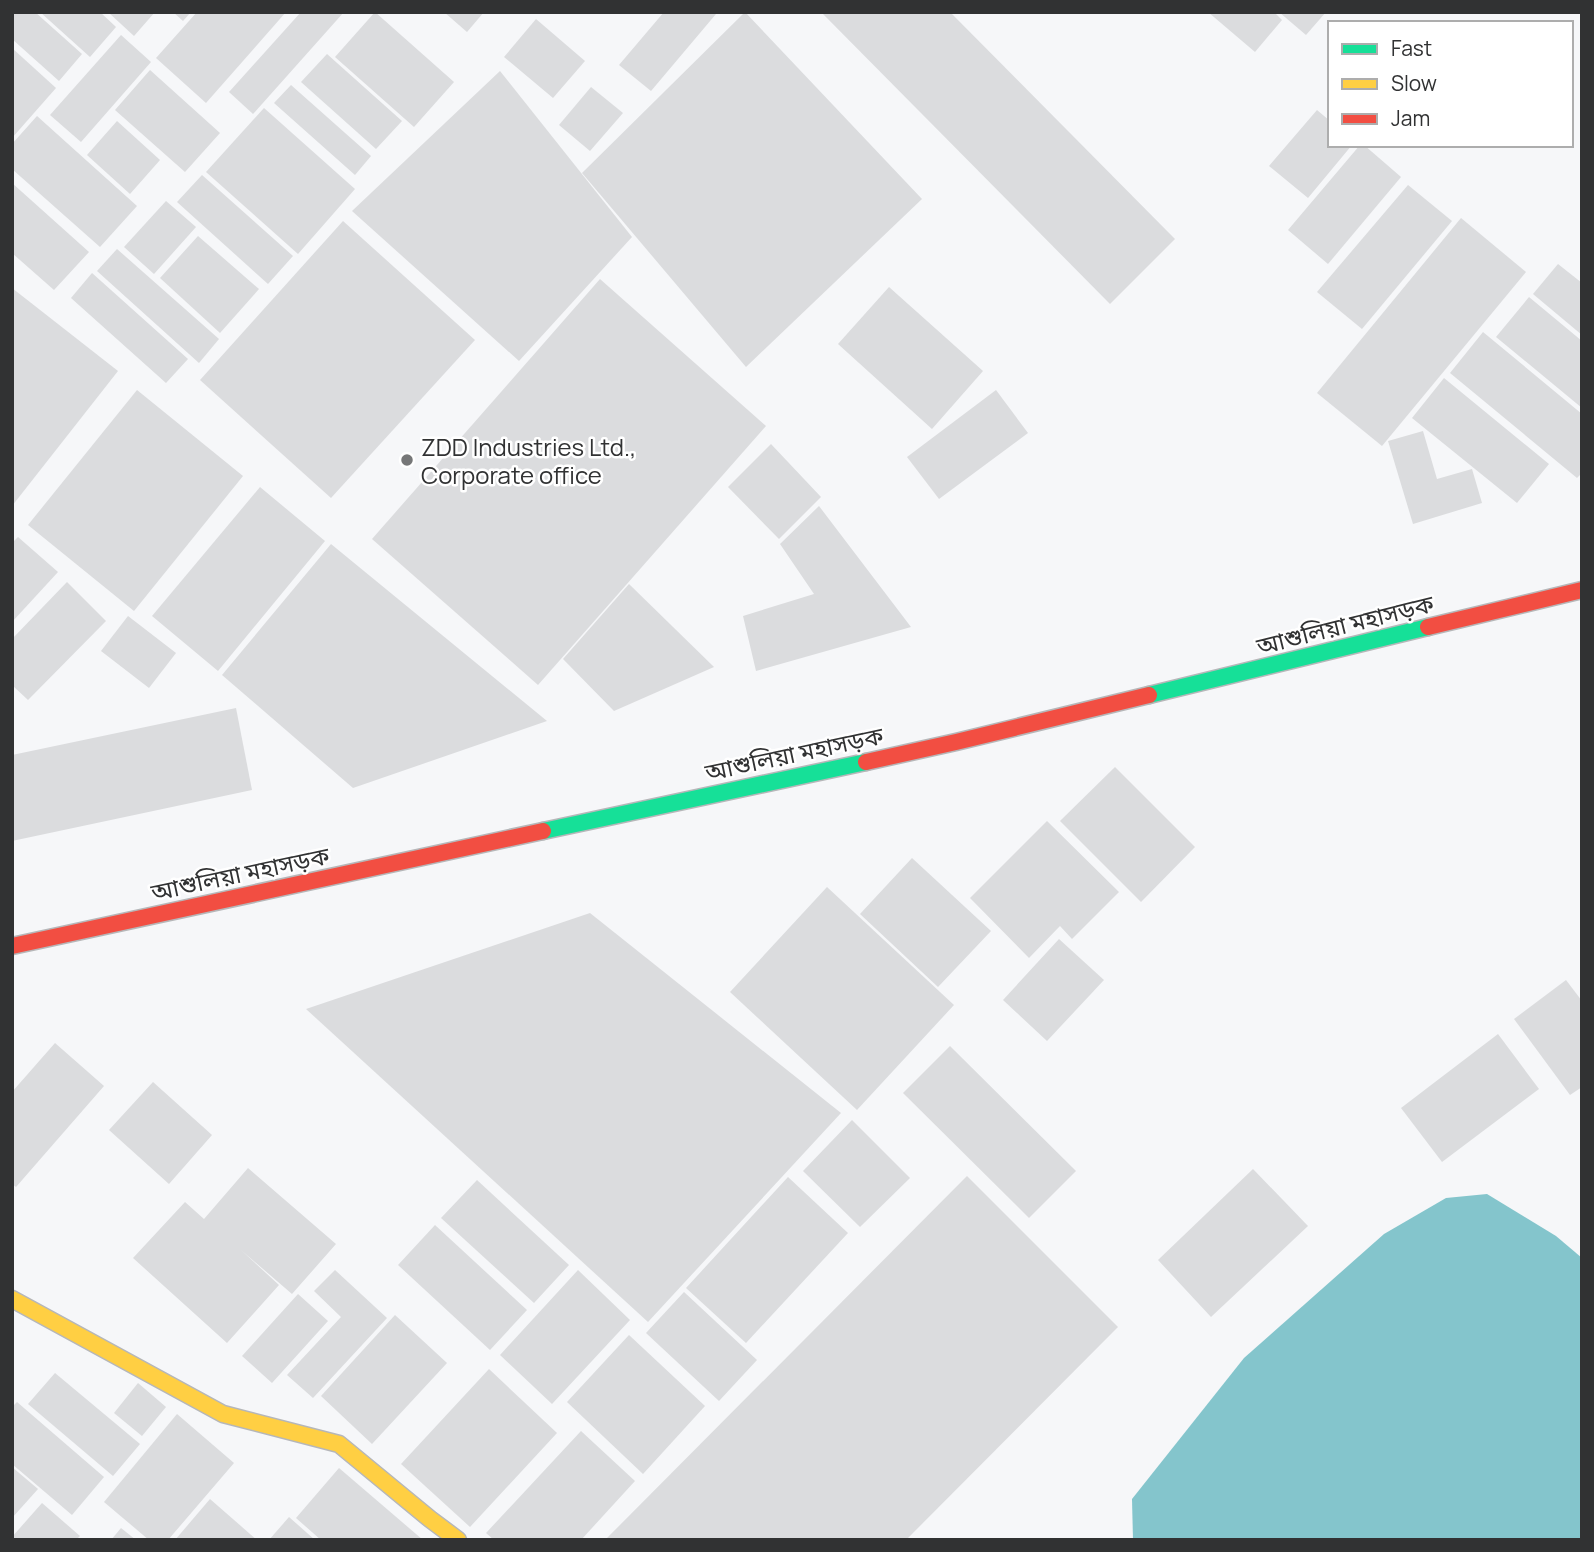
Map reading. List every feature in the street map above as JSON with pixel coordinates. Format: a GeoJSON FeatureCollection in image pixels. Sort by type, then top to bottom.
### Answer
{"type":"FeatureCollection","features":[{"type":"Feature","properties":{"kind":"main road","name":"আশুলিয়া মহাসড়ক"},"geometry":{"type":"LineString","coordinates":[[12,946],[956,742],[1582,590]]}},
{"type":"Feature","properties":{"kind":"main road"},"geometry":{"type":"LineString","coordinates":[[12,1299],[223,1414],[339,1444],[458,1540]]}},
{"type":"Feature","properties":{"kind":"water"},"geometry":{"type":"Polygon","coordinates":[[[1487,1194],[1556,1236],[1582,1258],[1582,1540],[1133,1540],[1132,1499],[1244,1358],[1384,1234],[1446,1198],[1487,1194]]]}},
{"type":"Feature","properties":{"kind":"building"},"geometry":{"type":"Polygon","coordinates":[[[12,12],[35,12],[82,54],[59,81],[12,39],[12,12]]]}},
{"type":"Feature","properties":{"kind":"building"},"geometry":{"type":"Polygon","coordinates":[[[40,12],[100,12],[116,27],[90,57],[40,12]]]}},
{"type":"Feature","properties":{"kind":"building"},"geometry":{"type":"Polygon","coordinates":[[[108,12],[155,12],[134,36],[108,12]]]}},
{"type":"Feature","properties":{"kind":"building"},"geometry":{"type":"Polygon","coordinates":[[[173,12],[191,12],[183,21],[173,12]]]}},
{"type":"Feature","properties":{"kind":"building"},"geometry":{"type":"Polygon","coordinates":[[[197,12],[286,12],[206,103],[156,58],[197,12]]]}},
{"type":"Feature","properties":{"kind":"building"},"geometry":{"type":"Polygon","coordinates":[[[301,12],[344,12],[253,114],[229,92],[301,12]]]}},
{"type":"Feature","properties":{"kind":"building"},"geometry":{"type":"Polygon","coordinates":[[[375,12],[454,82],[414,127],[335,57],[375,12]]]}},
{"type":"Feature","properties":{"kind":"building"},"geometry":{"type":"Polygon","coordinates":[[[444,12],[484,12],[467,32],[444,12]]]}},
{"type":"Feature","properties":{"kind":"building"},"geometry":{"type":"Polygon","coordinates":[[[664,12],[716,14],[651,91],[619,65],[664,12]]]}},
{"type":"Feature","properties":{"kind":"building"},"geometry":{"type":"Polygon","coordinates":[[[745,12],[922,199],[746,367],[582,173],[745,12]]]}},
{"type":"Feature","properties":{"kind":"building"},"geometry":{"type":"Polygon","coordinates":[[[821,12],[950,12],[1175,239],[1110,304],[821,12]]]}},
{"type":"Feature","properties":{"kind":"building"},"geometry":{"type":"Polygon","coordinates":[[[1208,12],[1274,12],[1282,20],[1255,52],[1208,12]]]}},
{"type":"Feature","properties":{"kind":"building"},"geometry":{"type":"Polygon","coordinates":[[[1279,12],[1326,12],[1306,35],[1279,12]]]}},
{"type":"Feature","properties":{"kind":"building"},"geometry":{"type":"Polygon","coordinates":[[[536,19],[585,61],[553,98],[504,57],[536,19]]]}},
{"type":"Feature","properties":{"kind":"building"},"geometry":{"type":"Polygon","coordinates":[[[121,35],[151,62],[81,142],[50,115],[121,35]]]}},
{"type":"Feature","properties":{"kind":"building"},"geometry":{"type":"Polygon","coordinates":[[[12,48],[56,88],[12,138],[12,48]]]}},
{"type":"Feature","properties":{"kind":"building"},"geometry":{"type":"Polygon","coordinates":[[[327,54],[402,121],[376,149],[301,82],[327,54]]]}},
{"type":"Feature","properties":{"kind":"building"},"geometry":{"type":"Polygon","coordinates":[[[150,70],[220,133],[185,172],[115,110],[150,70]]]}},
{"type":"Feature","properties":{"kind":"building"},"geometry":{"type":"Polygon","coordinates":[[[500,71],[632,237],[519,361],[352,211],[500,71]]]}},
{"type":"Feature","properties":{"kind":"building"},"geometry":{"type":"Polygon","coordinates":[[[291,85],[371,156],[355,175],[274,103],[291,85]]]}},
{"type":"Feature","properties":{"kind":"building"},"geometry":{"type":"Polygon","coordinates":[[[591,87],[623,113],[590,151],[559,125],[591,87]]]}},
{"type":"Feature","properties":{"kind":"building"},"geometry":{"type":"Polygon","coordinates":[[[264,108],[355,189],[298,254],[206,172],[264,108]]]}},
{"type":"Feature","properties":{"kind":"building"},"geometry":{"type":"Polygon","coordinates":[[[1317,110],[1328,119],[1328,147],[1350,147],[1308,198],[1269,166],[1317,110]]]}},
{"type":"Feature","properties":{"kind":"building"},"geometry":{"type":"Polygon","coordinates":[[[37,116],[137,206],[100,247],[12,169],[12,144],[37,116]]]}},
{"type":"Feature","properties":{"kind":"building"},"geometry":{"type":"Polygon","coordinates":[[[117,121],[160,160],[130,194],[87,155],[117,121]]]}},
{"type":"Feature","properties":{"kind":"building"},"geometry":{"type":"Polygon","coordinates":[[[1358,147],[1366,147],[1401,177],[1328,264],[1288,230],[1358,147]]]}},
{"type":"Feature","properties":{"kind":"building"},"geometry":{"type":"Polygon","coordinates":[[[202,175],[293,256],[268,284],[177,202],[202,175]]]}},
{"type":"Feature","properties":{"kind":"building"},"geometry":{"type":"Polygon","coordinates":[[[12,183],[89,252],[54,290],[12,253],[12,183]]]}},
{"type":"Feature","properties":{"kind":"building"},"geometry":{"type":"Polygon","coordinates":[[[1408,185],[1452,221],[1362,329],[1317,292],[1408,185]]]}},
{"type":"Feature","properties":{"kind":"building"},"geometry":{"type":"Polygon","coordinates":[[[166,201],[196,227],[154,274],[124,247],[166,201]]]}},
{"type":"Feature","properties":{"kind":"building"},"geometry":{"type":"Polygon","coordinates":[[[1461,218],[1526,272],[1382,446],[1317,393],[1461,218]]]}},
{"type":"Feature","properties":{"kind":"building"},"geometry":{"type":"Polygon","coordinates":[[[343,221],[475,340],[331,498],[200,380],[343,221]]]}},
{"type":"Feature","properties":{"kind":"building"},"geometry":{"type":"Polygon","coordinates":[[[198,236],[259,289],[220,333],[160,278],[198,236]]]}},
{"type":"Feature","properties":{"kind":"building"},"geometry":{"type":"Polygon","coordinates":[[[117,249],[219,339],[199,363],[97,271],[117,249]]]}},
{"type":"Feature","properties":{"kind":"building"},"geometry":{"type":"Polygon","coordinates":[[[1558,264],[1582,283],[1582,335],[1533,294],[1558,264]]]}},
{"type":"Feature","properties":{"kind":"building"},"geometry":{"type":"Polygon","coordinates":[[[92,273],[188,359],[166,383],[71,298],[92,273]]]}},
{"type":"Feature","properties":{"kind":"building"},"geometry":{"type":"Polygon","coordinates":[[[600,279],[766,426],[538,685],[372,539],[600,279]]]}},
{"type":"Feature","properties":{"kind":"building"},"geometry":{"type":"Polygon","coordinates":[[[889,287],[983,371],[932,429],[838,344],[889,287]]]}},
{"type":"Feature","properties":{"kind":"building"},"geometry":{"type":"Polygon","coordinates":[[[12,288],[118,371],[12,506],[12,288]]]}},
{"type":"Feature","properties":{"kind":"building"},"geometry":{"type":"Polygon","coordinates":[[[1529,297],[1582,341],[1582,408],[1496,337],[1529,297]]]}},
{"type":"Feature","properties":{"kind":"building"},"geometry":{"type":"Polygon","coordinates":[[[1483,332],[1582,414],[1582,473],[1577,478],[1450,373],[1483,332]]]}},
{"type":"Feature","properties":{"kind":"building"},"geometry":{"type":"Polygon","coordinates":[[[1444,378],[1549,464],[1517,503],[1412,418],[1444,378]]]}},
{"type":"Feature","properties":{"kind":"building"},"geometry":{"type":"Polygon","coordinates":[[[137,390],[243,476],[134,611],[28,525],[137,390]]]}},
{"type":"Feature","properties":{"kind":"building"},"geometry":{"type":"Polygon","coordinates":[[[996,390],[1028,433],[939,499],[907,457],[996,390]]]}},
{"type":"Feature","properties":{"kind":"building"},"geometry":{"type":"Polygon","coordinates":[[[1423,431],[1437,479],[1472,469],[1482,503],[1413,524],[1388,441],[1423,431]]]}},
{"type":"Feature","properties":{"kind":"building"},"geometry":{"type":"Polygon","coordinates":[[[771,444],[821,497],[779,539],[728,487],[771,444]]]}},
{"type":"Feature","properties":{"kind":"building"},"geometry":{"type":"Polygon","coordinates":[[[260,487],[325,541],[218,671],[152,616],[260,487]]]}},
{"type":"Feature","properties":{"kind":"building"},"geometry":{"type":"Polygon","coordinates":[[[819,506],[911,627],[756,671],[743,616],[814,594],[780,544],[819,506]]]}},
{"type":"Feature","properties":{"kind":"building"},"geometry":{"type":"Polygon","coordinates":[[[18,537],[58,572],[12,622],[12,543],[18,537]]]}},
{"type":"Feature","properties":{"kind":"building"},"geometry":{"type":"Polygon","coordinates":[[[331,544],[547,721],[353,788],[222,675],[331,544]]]}},
{"type":"Feature","properties":{"kind":"building"},"geometry":{"type":"Polygon","coordinates":[[[67,582],[106,621],[28,700],[12,685],[12,639],[67,582]]]}},
{"type":"Feature","properties":{"kind":"building"},"geometry":{"type":"Polygon","coordinates":[[[629,584],[714,667],[614,711],[563,659],[629,584]]]}},
{"type":"Feature","properties":{"kind":"building"},"geometry":{"type":"Polygon","coordinates":[[[128,616],[176,653],[149,688],[101,651],[128,616]]]}},
{"type":"Feature","properties":{"kind":"building"},"geometry":{"type":"Polygon","coordinates":[[[236,708],[252,790],[12,841],[12,755],[236,708]]]}},
{"type":"Feature","properties":{"kind":"building"},"geometry":{"type":"Polygon","coordinates":[[[1115,767],[1195,847],[1141,902],[1060,821],[1115,767]]]}},
{"type":"Feature","properties":{"kind":"building"},"geometry":{"type":"Polygon","coordinates":[[[1047,821],[1119,892],[1072,939],[1060,926],[1029,958],[970,898],[1047,821]]]}},
{"type":"Feature","properties":{"kind":"building"},"geometry":{"type":"Polygon","coordinates":[[[912,858],[991,931],[938,987],[860,914],[912,858]]]}},
{"type":"Feature","properties":{"kind":"building"},"geometry":{"type":"Polygon","coordinates":[[[827,887],[954,1005],[857,1110],[730,992],[827,887]]]}},
{"type":"Feature","properties":{"kind":"building"},"geometry":{"type":"Polygon","coordinates":[[[590,913],[841,1113],[648,1322],[306,1009],[590,913]]]}},
{"type":"Feature","properties":{"kind":"building"},"geometry":{"type":"Polygon","coordinates":[[[1059,939],[1104,980],[1047,1041],[1003,1000],[1059,939]]]}},
{"type":"Feature","properties":{"kind":"building"},"geometry":{"type":"Polygon","coordinates":[[[1566,980],[1582,1001],[1582,1087],[1570,1095],[1514,1019],[1566,980]]]}},
{"type":"Feature","properties":{"kind":"building"},"geometry":{"type":"Polygon","coordinates":[[[1498,1034],[1539,1089],[1442,1162],[1401,1108],[1498,1034]]]}},
{"type":"Feature","properties":{"kind":"building"},"geometry":{"type":"Polygon","coordinates":[[[55,1043],[104,1086],[16,1187],[12,1184],[12,1092],[55,1043]]]}},
{"type":"Feature","properties":{"kind":"building"},"geometry":{"type":"Polygon","coordinates":[[[950,1046],[1076,1171],[1029,1218],[903,1093],[950,1046]]]}},
{"type":"Feature","properties":{"kind":"building"},"geometry":{"type":"Polygon","coordinates":[[[153,1082],[212,1135],[169,1184],[109,1130],[153,1082]]]}},
{"type":"Feature","properties":{"kind":"building"},"geometry":{"type":"Polygon","coordinates":[[[852,1120],[910,1178],[860,1227],[803,1171],[852,1120]]]}},
{"type":"Feature","properties":{"kind":"building"},"geometry":{"type":"Polygon","coordinates":[[[248,1168],[336,1244],[292,1294],[241,1250],[279,1285],[227,1343],[133,1258],[185,1202],[204,1219],[248,1168]]]}},
{"type":"Feature","properties":{"kind":"building"},"geometry":{"type":"Polygon","coordinates":[[[1253,1169],[1308,1226],[1211,1317],[1158,1260],[1253,1169]]]}},
{"type":"Feature","properties":{"kind":"building"},"geometry":{"type":"Polygon","coordinates":[[[967,1176],[1118,1327],[906,1540],[605,1540],[967,1176]]]}},
{"type":"Feature","properties":{"kind":"building"},"geometry":{"type":"Polygon","coordinates":[[[788,1177],[848,1233],[746,1343],[686,1288],[788,1177]]]}},
{"type":"Feature","properties":{"kind":"building"},"geometry":{"type":"Polygon","coordinates":[[[477,1180],[569,1265],[534,1303],[441,1218],[477,1180]]]}},
{"type":"Feature","properties":{"kind":"building"},"geometry":{"type":"Polygon","coordinates":[[[435,1225],[527,1310],[490,1350],[398,1265],[435,1225]]]}},
{"type":"Feature","properties":{"kind":"building"},"geometry":{"type":"Polygon","coordinates":[[[335,1270],[387,1318],[313,1398],[287,1375],[341,1317],[314,1291],[335,1270]]]}},
{"type":"Feature","properties":{"kind":"building"},"geometry":{"type":"Polygon","coordinates":[[[578,1270],[630,1320],[552,1404],[500,1355],[578,1270]]]}},
{"type":"Feature","properties":{"kind":"building"},"geometry":{"type":"Polygon","coordinates":[[[684,1292],[757,1360],[719,1401],[646,1333],[684,1292]]]}},
{"type":"Feature","properties":{"kind":"building"},"geometry":{"type":"Polygon","coordinates":[[[298,1294],[328,1321],[272,1383],[242,1356],[298,1294]]]}},
{"type":"Feature","properties":{"kind":"building"},"geometry":{"type":"Polygon","coordinates":[[[395,1315],[447,1363],[372,1444],[321,1396],[395,1315]]]}},
{"type":"Feature","properties":{"kind":"building"},"geometry":{"type":"Polygon","coordinates":[[[629,1335],[705,1406],[643,1474],[567,1402],[629,1335]]]}},
{"type":"Feature","properties":{"kind":"building"},"geometry":{"type":"Polygon","coordinates":[[[489,1369],[557,1433],[470,1527],[401,1464],[489,1369]]]}},
{"type":"Feature","properties":{"kind":"building"},"geometry":{"type":"Polygon","coordinates":[[[55,1373],[140,1444],[113,1476],[28,1404],[55,1373]]]}},
{"type":"Feature","properties":{"kind":"building"},"geometry":{"type":"Polygon","coordinates":[[[138,1383],[166,1407],[142,1436],[114,1413],[138,1383]]]}},
{"type":"Feature","properties":{"kind":"building"},"geometry":{"type":"Polygon","coordinates":[[[17,1402],[104,1477],[72,1515],[12,1464],[12,1407],[17,1402]]]}},
{"type":"Feature","properties":{"kind":"building"},"geometry":{"type":"Polygon","coordinates":[[[177,1414],[234,1463],[168,1540],[149,1540],[104,1502],[177,1414]]]}},
{"type":"Feature","properties":{"kind":"building"},"geometry":{"type":"Polygon","coordinates":[[[581,1431],[635,1481],[581,1540],[494,1540],[486,1533],[581,1431]]]}},
{"type":"Feature","properties":{"kind":"building"},"geometry":{"type":"Polygon","coordinates":[[[12,1467],[38,1489],[12,1518],[12,1467]]]}},
{"type":"Feature","properties":{"kind":"building"},"geometry":{"type":"Polygon","coordinates":[[[339,1468],[423,1540],[321,1540],[296,1518],[339,1468]]]}},
{"type":"Feature","properties":{"kind":"building"},"geometry":{"type":"Polygon","coordinates":[[[210,1499],[257,1540],[175,1540],[210,1499]]]}},
{"type":"Feature","properties":{"kind":"building"},"geometry":{"type":"Polygon","coordinates":[[[42,1503],[80,1536],[76,1540],[12,1540],[42,1503]]]}},
{"type":"Feature","properties":{"kind":"building"},"geometry":{"type":"Polygon","coordinates":[[[289,1517],[315,1540],[269,1540],[289,1517]]]}},
{"type":"Feature","properties":{"kind":"building"},"geometry":{"type":"Polygon","coordinates":[[[121,1528],[136,1540],[111,1540],[121,1528]]]}},
{"type":"Feature","properties":{"kind":"traffic: fast"},"geometry":{"type":"LineString","coordinates":[[1149,695],[1428,627]]}},
{"type":"Feature","properties":{"kind":"traffic: fast"},"geometry":{"type":"LineString","coordinates":[[543,831],[866,762]]}},
{"type":"Feature","properties":{"kind":"traffic: slow"},"geometry":{"type":"LineString","coordinates":[[12,1299],[223,1414],[339,1444],[458,1540]]}},
{"type":"Feature","properties":{"kind":"traffic: jam"},"geometry":{"type":"LineString","coordinates":[[1428,627],[1582,590]]}},
{"type":"Feature","properties":{"kind":"traffic: jam"},"geometry":{"type":"LineString","coordinates":[[866,762],[1149,695]]}},
{"type":"Feature","properties":{"kind":"traffic: jam"},"geometry":{"type":"LineString","coordinates":[[12,946],[543,831]]}},
{"type":"Feature","properties":{"kind":"place","name":"ZDD Industries Ltd., Corporate office"},"geometry":{"type":"Point","coordinates":[407,460]}}]}
